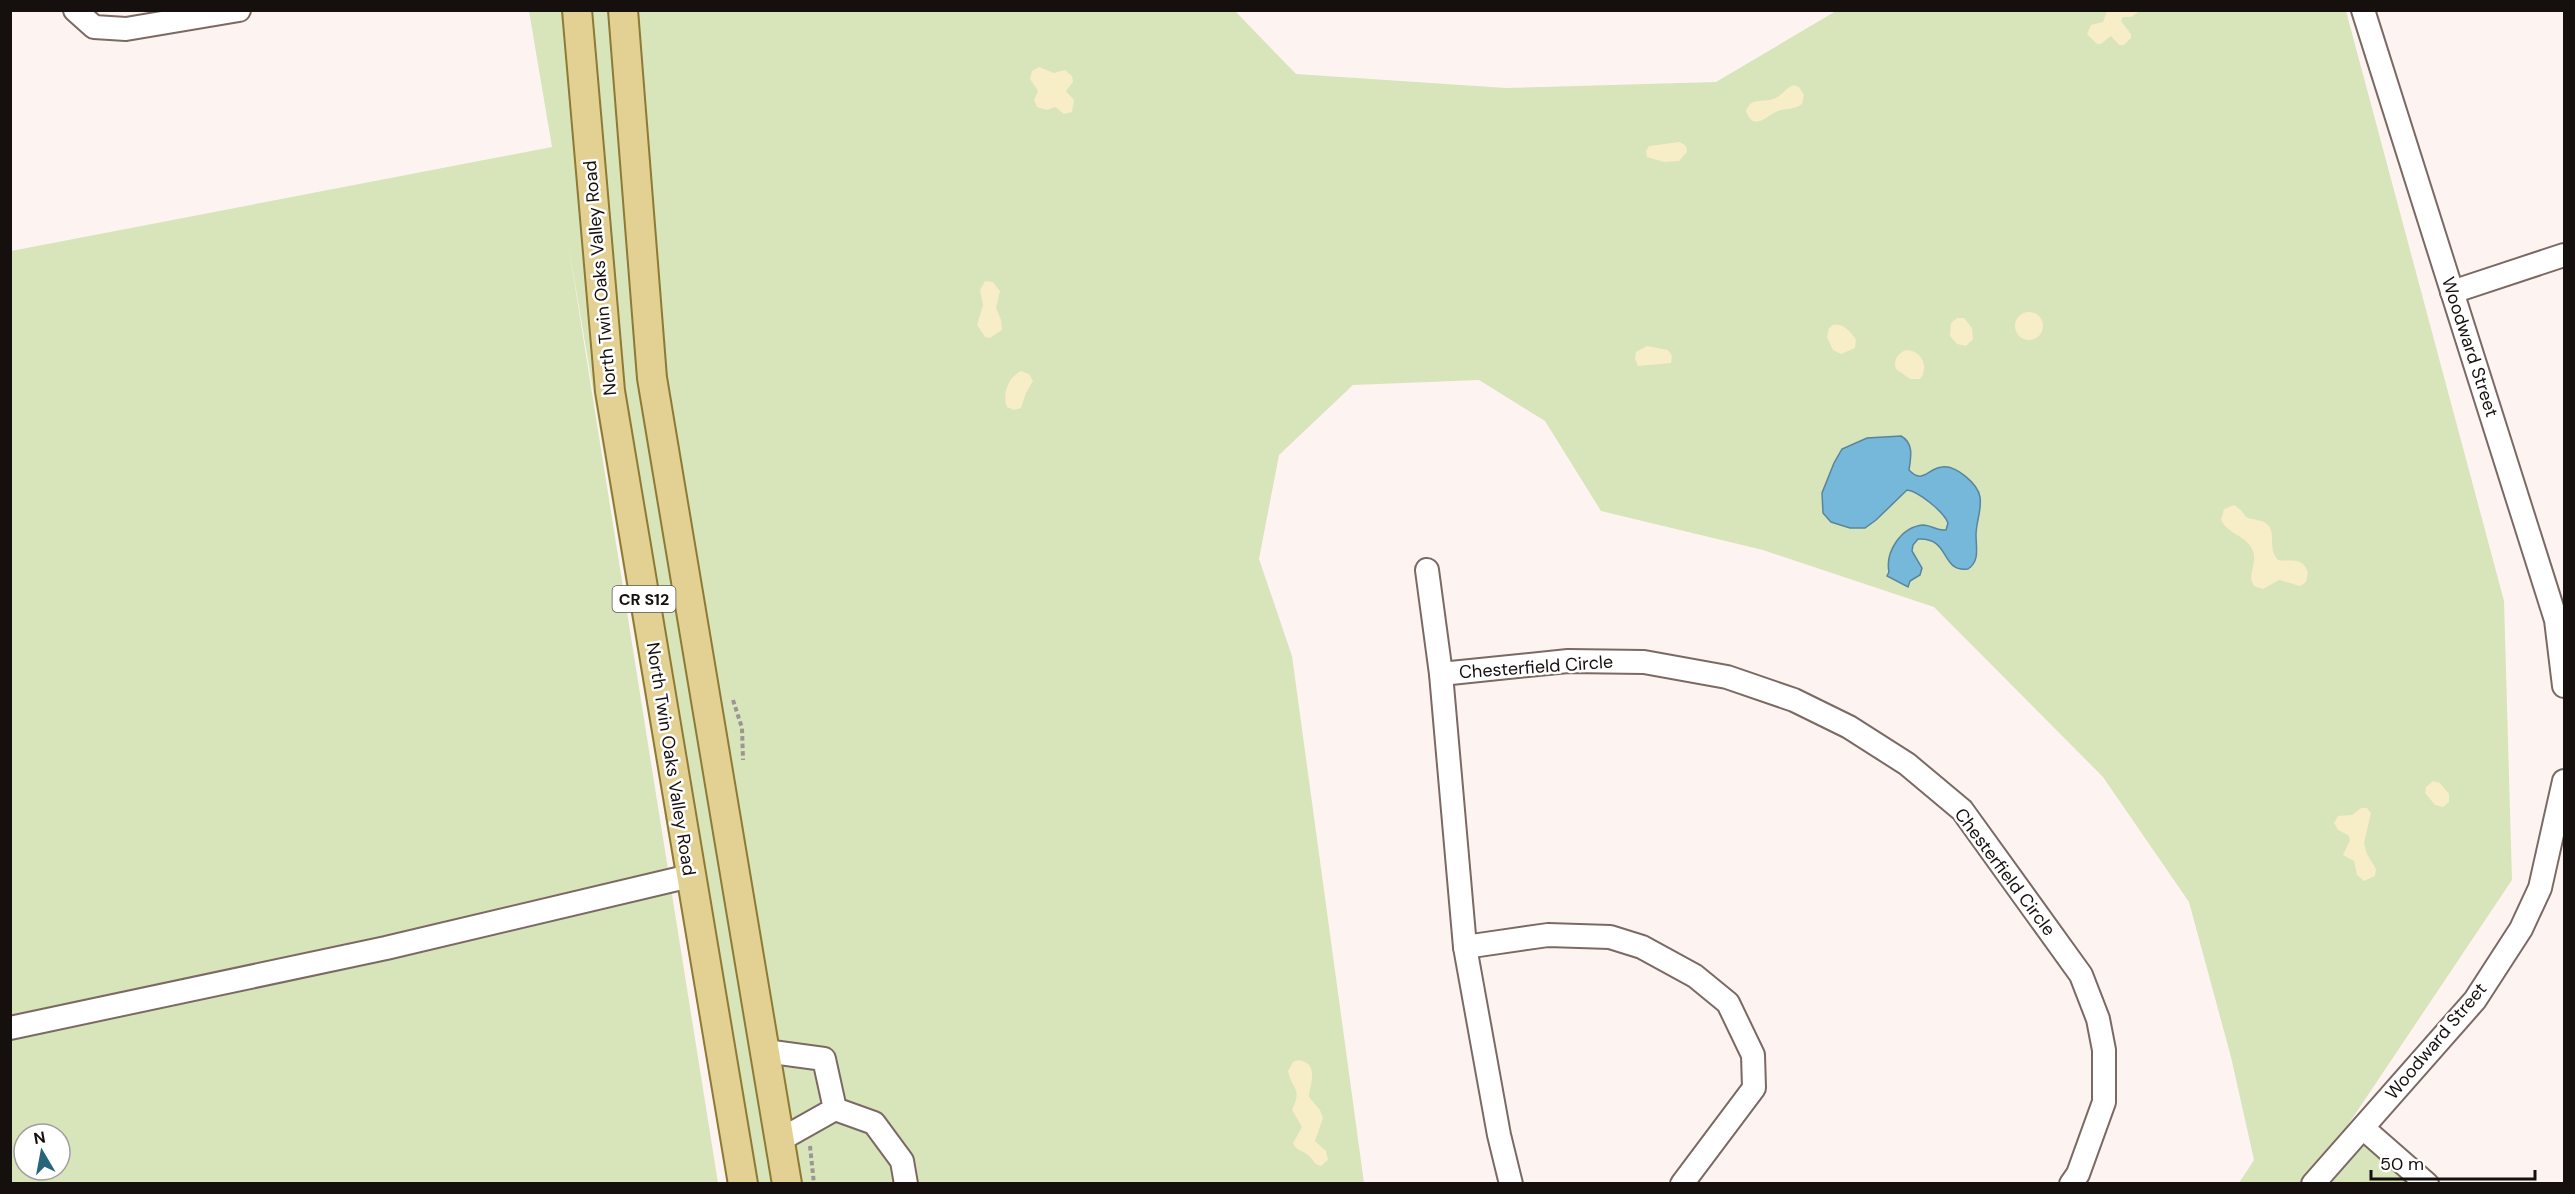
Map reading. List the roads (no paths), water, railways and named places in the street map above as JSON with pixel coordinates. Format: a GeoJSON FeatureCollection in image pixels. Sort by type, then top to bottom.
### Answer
{"type":"FeatureCollection","features":[{"type":"Feature","properties":{"kind":"main road","name":"North Twin Oaks Valley Road"},"geometry":{"type":"LineString","coordinates":[[577,10],[610,391],[743,1184]]}},
{"type":"Feature","properties":{"kind":"main road","name":"CR S12"},"geometry":{"type":"LineString","coordinates":[[623,10],[652,378],[765,1051],[782,1167]]}},
{"type":"Feature","properties":{"kind":"street"},"geometry":{"type":"LineString","coordinates":[[75,10],[94,27],[126,30],[239,10]]}},
{"type":"Feature","properties":{"kind":"street","name":"Woodward Street"},"geometry":{"type":"LineString","coordinates":[[2363,10],[2556,620],[2565,686]]}},
{"type":"Feature","properties":{"kind":"street"},"geometry":{"type":"LineString","coordinates":[[2452,292],[2565,255]]}},
{"type":"Feature","properties":{"kind":"street","name":"Chesterfield Circle"},"geometry":{"type":"LineString","coordinates":[[1427,570],[1441,674],[1466,947],[1498,1135],[1511,1184]]}},
{"type":"Feature","properties":{"kind":"street","name":"Chesterfield Circle"},"geometry":{"type":"LineString","coordinates":[[1441,674],[1568,661],[1644,662],[1726,677],[1803,704],[1849,727],[1907,764],[1962,810],[2081,975],[2098,1019],[2104,1050],[2103,1102],[2078,1174],[2071,1184]]}},
{"type":"Feature","properties":{"kind":"street","name":"Woodward Street"},"geometry":{"type":"LineString","coordinates":[[2313,1184],[2475,1000],[2521,929],[2540,888],[2565,781]]}},
{"type":"Feature","properties":{"kind":"street"},"geometry":{"type":"LineString","coordinates":[[10,1028],[386,948],[690,876]]}},
{"type":"Feature","properties":{"kind":"street"},"geometry":{"type":"LineString","coordinates":[[1466,947],[1548,935],[1610,937],[1642,947],[1695,976],[1728,1003],[1753,1055],[1754,1088],[1682,1184]]}},
{"type":"Feature","properties":{"kind":"street"},"geometry":{"type":"LineString","coordinates":[[765,1051],[824,1059],[835,1109]]}},
{"type":"Feature","properties":{"kind":"street"},"geometry":{"type":"LineString","coordinates":[[782,1167],[805,1126],[835,1109],[874,1123],[902,1161],[906,1184]]}},
{"type":"Feature","properties":{"kind":"street"},"geometry":{"type":"LineString","coordinates":[[2363,1128],[2427,1184]]}},
{"type":"Feature","properties":{"kind":"water"},"geometry":{"type":"Polygon","coordinates":[[[1901,436],[1910,446],[1909,470],[1914,474],[1922,476],[1942,467],[1954,469],[1971,481],[1980,497],[1976,554],[1972,566],[1968,569],[1959,569],[1953,566],[1936,543],[1918,539],[1912,551],[1922,568],[1920,575],[1910,581],[1908,587],[1887,576],[1892,549],[1902,535],[1915,527],[1926,525],[1946,530],[1948,523],[1946,518],[1924,498],[1907,490],[1865,528],[1850,528],[1831,522],[1823,513],[1822,493],[1842,449],[1867,438],[1901,436]]]}}]}
